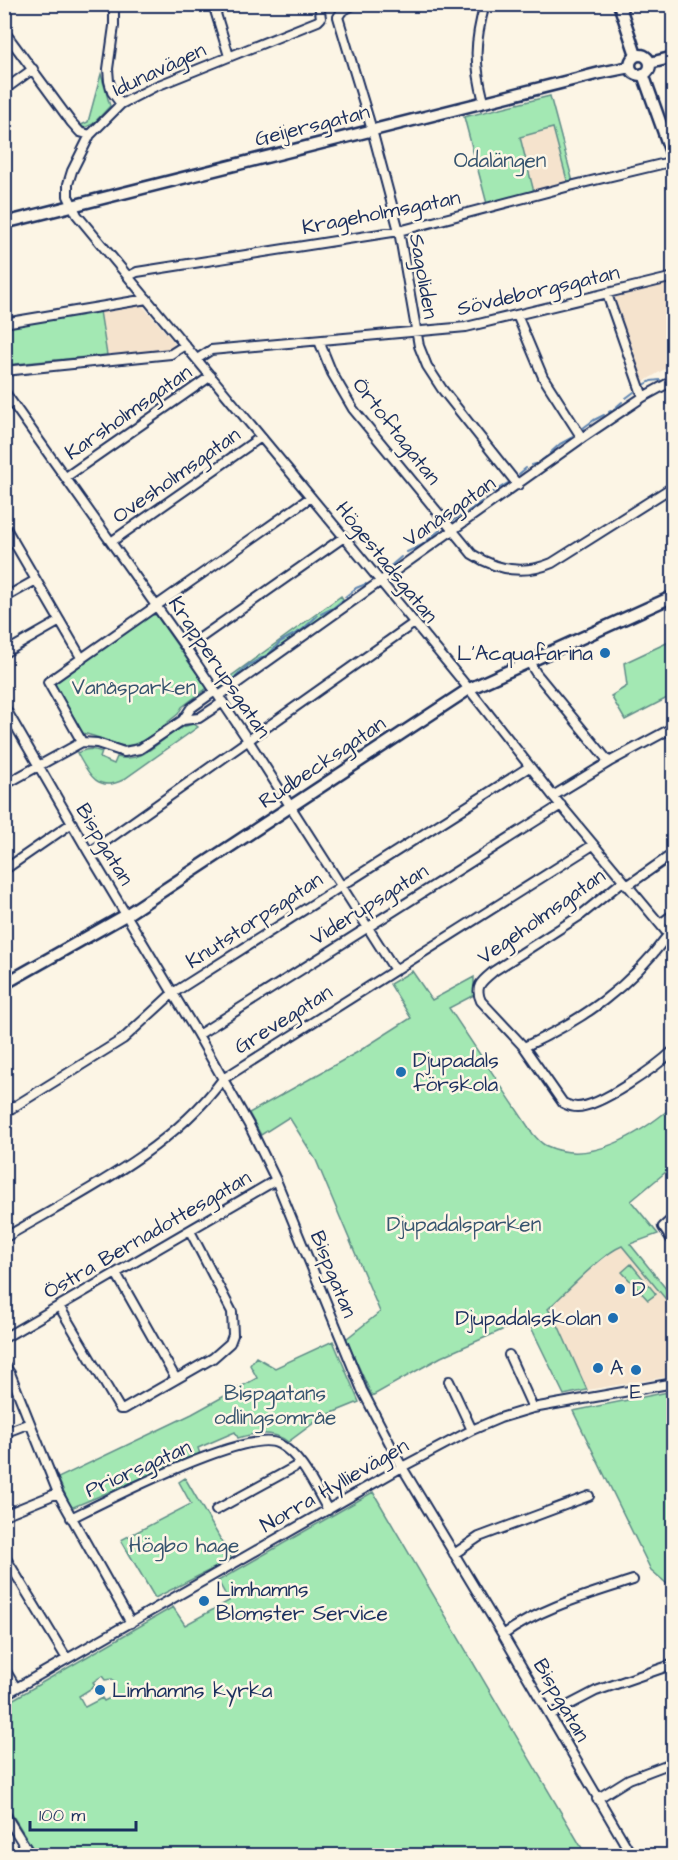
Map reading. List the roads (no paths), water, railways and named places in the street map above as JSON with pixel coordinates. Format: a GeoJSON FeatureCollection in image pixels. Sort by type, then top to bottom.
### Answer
{"type":"FeatureCollection","features":[{"type":"Feature","properties":{"kind":"street"},"geometry":{"type":"LineString","coordinates":[[114,4],[114,26],[108,69],[112,92],[121,104]]}},
{"type":"Feature","properties":{"kind":"street"},"geometry":{"type":"LineString","coordinates":[[213,4],[229,56]]}},
{"type":"Feature","properties":{"kind":"street","name":"Idunavägen"},"geometry":{"type":"LineString","coordinates":[[72,205],[68,196],[68,184],[72,171],[90,135],[121,104],[134,96],[318,21],[321,18],[319,4]]}},
{"type":"Feature","properties":{"kind":"street","name":"Sagoliden"},"geometry":{"type":"LineString","coordinates":[[355,4],[340,13],[338,17],[399,231],[415,332],[427,366],[442,389],[518,485]]}},
{"type":"Feature","properties":{"kind":"street"},"geometry":{"type":"LineString","coordinates":[[484,4],[475,50],[484,102]]}},
{"type":"Feature","properties":{"kind":"street"},"geometry":{"type":"LineString","coordinates":[[619,4],[636,56]]}},
{"type":"Feature","properties":{"kind":"street"},"geometry":{"type":"LineString","coordinates":[[4,31],[80,132],[90,135]]}},
{"type":"Feature","properties":{"kind":"street"},"geometry":{"type":"LineString","coordinates":[[636,56],[645,56],[650,63],[649,69],[643,74],[635,73],[630,67],[631,60],[636,56]]}},
{"type":"Feature","properties":{"kind":"street"},"geometry":{"type":"LineString","coordinates":[[650,63],[674,57]]}},
{"type":"Feature","properties":{"kind":"street","name":"Geijersgatan"},"geometry":{"type":"LineString","coordinates":[[4,223],[630,67]]}},
{"type":"Feature","properties":{"kind":"street"},"geometry":{"type":"LineString","coordinates":[[4,90],[33,69]]}},
{"type":"Feature","properties":{"kind":"street"},"geometry":{"type":"LineString","coordinates":[[643,74],[674,161]]}},
{"type":"Feature","properties":{"kind":"street","name":"Krageholmsgatan"},"geometry":{"type":"LineString","coordinates":[[129,276],[137,272],[399,231],[674,161]]}},
{"type":"Feature","properties":{"kind":"street","name":"Högestadsgatan"},"geometry":{"type":"LineString","coordinates":[[72,205],[77,215],[469,689],[529,767],[671,938]]}},
{"type":"Feature","properties":{"kind":"street","name":"Sövdeborgsgatan"},"geometry":{"type":"LineString","coordinates":[[197,360],[211,350],[466,327],[674,277]]}},
{"type":"Feature","properties":{"kind":"street"},"geometry":{"type":"LineString","coordinates":[[607,294],[643,397]]}},
{"type":"Feature","properties":{"kind":"street"},"geometry":{"type":"LineString","coordinates":[[4,324],[147,299]]}},
{"type":"Feature","properties":{"kind":"street"},"geometry":{"type":"LineString","coordinates":[[517,315],[543,377],[582,438]]}},
{"type":"Feature","properties":{"kind":"street","name":"Örtoftagatan"},"geometry":{"type":"LineString","coordinates":[[319,341],[332,373],[353,409],[472,554],[483,561],[507,570],[532,570],[542,567],[562,557],[674,486]]}},
{"type":"Feature","properties":{"kind":"street"},"geometry":{"type":"LineString","coordinates":[[4,370],[171,354],[185,345]]}},
{"type":"Feature","properties":{"kind":"street","name":"Karsholmsgatan"},"geometry":{"type":"LineString","coordinates":[[66,477],[211,376]]}},
{"type":"Feature","properties":{"kind":"street","name":"Vanåsgatan"},"geometry":{"type":"LineString","coordinates":[[219,697],[582,438],[643,397],[674,380]]}},
{"type":"Feature","properties":{"kind":"street","name":"Krapperupsgatan"},"geometry":{"type":"LineString","coordinates":[[4,391],[158,606],[248,740],[395,970]]}},
{"type":"Feature","properties":{"kind":"street","name":"Ovesholmsgatan"},"geometry":{"type":"LineString","coordinates":[[111,542],[261,437]]}},
{"type":"Feature","properties":{"kind":"street"},"geometry":{"type":"LineString","coordinates":[[82,742],[48,682],[311,497]]}},
{"type":"Feature","properties":{"kind":"street"},"geometry":{"type":"LineString","coordinates":[[4,525],[82,659]]}},
{"type":"Feature","properties":{"kind":"street"},"geometry":{"type":"LineString","coordinates":[[186,648],[344,537]]}},
{"type":"Feature","properties":{"kind":"street"},"geometry":{"type":"LineString","coordinates":[[4,544],[13,540]]}},
{"type":"Feature","properties":{"kind":"street"},"geometry":{"type":"LineString","coordinates":[[4,598],[36,580]]}},
{"type":"Feature","properties":{"kind":"street","name":"Rudbecksgatan"},"geometry":{"type":"LineString","coordinates":[[4,984],[126,915],[469,689],[674,596]]}},
{"type":"Feature","properties":{"kind":"street"},"geometry":{"type":"LineString","coordinates":[[4,653],[60,621]]}},
{"type":"Feature","properties":{"kind":"street"},"geometry":{"type":"LineString","coordinates":[[89,853],[414,623]]}},
{"type":"Feature","properties":{"kind":"street"},"geometry":{"type":"LineString","coordinates":[[529,662],[609,762]]}},
{"type":"Feature","properties":{"kind":"street"},"geometry":{"type":"LineString","coordinates":[[183,720],[200,718],[219,697]]}},
{"type":"Feature","properties":{"kind":"street"},"geometry":{"type":"LineString","coordinates":[[4,785],[82,742],[97,743],[124,752],[132,752],[148,745],[183,720],[191,708],[219,697]]}},
{"type":"Feature","properties":{"kind":"street","name":"Bispgatan"},"geometry":{"type":"LineString","coordinates":[[4,706],[198,1035],[276,1180],[362,1390],[402,1467],[632,1856]]}},
{"type":"Feature","properties":{"kind":"street"},"geometry":{"type":"LineString","coordinates":[[553,796],[674,727]]}},
{"type":"Feature","properties":{"kind":"street","name":"Knutstorpsgatan"},"geometry":{"type":"LineString","coordinates":[[4,1113],[123,1039],[173,993],[529,767]]}},
{"type":"Feature","properties":{"kind":"street","name":"Viderupsgatan"},"geometry":{"type":"LineString","coordinates":[[198,1035],[561,805]]}},
{"type":"Feature","properties":{"kind":"street"},"geometry":{"type":"LineString","coordinates":[[4,870],[72,823]]}},
{"type":"Feature","properties":{"kind":"street","name":"Grevegatan"},"geometry":{"type":"LineString","coordinates":[[4,1238],[145,1154],[186,1121],[223,1079],[594,845]]}},
{"type":"Feature","properties":{"kind":"street","name":"Vegeholmsgatan"},"geometry":{"type":"LineString","coordinates":[[524,1047],[481,1001],[478,988],[481,982],[625,883],[674,853]]}},
{"type":"Feature","properties":{"kind":"street"},"geometry":{"type":"LineString","coordinates":[[660,924],[674,914]]}},
{"type":"Feature","properties":{"kind":"street"},"geometry":{"type":"LineString","coordinates":[[671,938],[601,1004],[566,1027],[524,1047],[563,1103],[571,1107],[585,1106],[611,1094],[638,1079],[674,1050]]}},
{"type":"Feature","properties":{"kind":"street","name":"Östra Bernadottesgatan"},"geometry":{"type":"LineString","coordinates":[[4,1338],[276,1180]]}},
{"type":"Feature","properties":{"kind":"street"},"geometry":{"type":"LineString","coordinates":[[674,1217],[663,1227],[674,1243]]}},
{"type":"Feature","properties":{"kind":"street"},"geometry":{"type":"LineString","coordinates":[[59,1306],[120,1409],[124,1409],[177,1379],[222,1352],[230,1343],[233,1335],[232,1312],[190,1231]]}},
{"type":"Feature","properties":{"kind":"street"},"geometry":{"type":"LineString","coordinates":[[116,1273],[177,1379]]}},
{"type":"Feature","properties":{"kind":"street"},"geometry":{"type":"LineString","coordinates":[[509,1355],[534,1408]]}},
{"type":"Feature","properties":{"kind":"street"},"geometry":{"type":"LineString","coordinates":[[4,1365],[10,1373],[58,1493],[131,1623]]}},
{"type":"Feature","properties":{"kind":"street"},"geometry":{"type":"LineString","coordinates":[[449,1381],[472,1430]]}},
{"type":"Feature","properties":{"kind":"street","name":"Norra Hyllievägen"},"geometry":{"type":"LineString","coordinates":[[4,1695],[402,1467],[472,1430],[500,1418],[534,1408],[674,1383]]}},
{"type":"Feature","properties":{"kind":"street"},"geometry":{"type":"LineString","coordinates":[[4,1433],[30,1423]]}},
{"type":"Feature","properties":{"kind":"street","name":"Priorsgatan"},"geometry":{"type":"LineString","coordinates":[[71,1518],[123,1492],[228,1448],[267,1440],[278,1443],[300,1464],[328,1509]]}},
{"type":"Feature","properties":{"kind":"street"},"geometry":{"type":"LineString","coordinates":[[216,1510],[300,1464]]}},
{"type":"Feature","properties":{"kind":"street"},"geometry":{"type":"LineString","coordinates":[[4,1515],[58,1493]]}},
{"type":"Feature","properties":{"kind":"street"},"geometry":{"type":"LineString","coordinates":[[454,1554],[479,1537],[589,1496]]}},
{"type":"Feature","properties":{"kind":"street"},"geometry":{"type":"LineString","coordinates":[[4,1555],[67,1659]]}},
{"type":"Feature","properties":{"kind":"street"},"geometry":{"type":"LineString","coordinates":[[503,1635],[529,1617],[633,1580]]}},
{"type":"Feature","properties":{"kind":"street"},"geometry":{"type":"LineString","coordinates":[[550,1715],[596,1691],[674,1664]]}},
{"type":"Feature","properties":{"kind":"street"},"geometry":{"type":"LineString","coordinates":[[4,1668],[16,1688]]}},
{"type":"Feature","properties":{"kind":"street"},"geometry":{"type":"LineString","coordinates":[[597,1799],[629,1779],[674,1762]]}},
{"type":"Feature","properties":{"kind":"street"},"geometry":{"type":"LineString","coordinates":[[6,1817],[31,1856]]}},
{"type":"Feature","properties":{"kind":"waterway"},"geometry":{"type":"LineString","coordinates":[[644,385],[660,380]]}},
{"type":"Feature","properties":{"kind":"waterway"},"geometry":{"type":"LineString","coordinates":[[626,398],[634,392]]}},
{"type":"Feature","properties":{"kind":"waterway"},"geometry":{"type":"LineString","coordinates":[[614,409],[622,402]]}},
{"type":"Feature","properties":{"kind":"waterway"},"geometry":{"type":"LineString","coordinates":[[583,428],[604,415]]}},
{"type":"Feature","properties":{"kind":"waterway"},"geometry":{"type":"LineString","coordinates":[[550,453],[573,437]]}},
{"type":"Feature","properties":{"kind":"waterway"},"geometry":{"type":"LineString","coordinates":[[542,460],[546,457]]}},
{"type":"Feature","properties":{"kind":"waterway"},"geometry":{"type":"LineString","coordinates":[[532,465],[536,464]]}},
{"type":"Feature","properties":{"kind":"waterway"},"geometry":{"type":"LineString","coordinates":[[519,474],[526,468]]}},
{"type":"Feature","properties":{"kind":"waterway"},"geometry":{"type":"LineString","coordinates":[[493,492],[508,483]]}},
{"type":"Feature","properties":{"kind":"waterway"},"geometry":{"type":"LineString","coordinates":[[467,512],[482,501]]}},
{"type":"Feature","properties":{"kind":"waterway"},"geometry":{"type":"LineString","coordinates":[[452,521],[462,515]]}},
{"type":"Feature","properties":{"kind":"waterway"},"geometry":{"type":"LineString","coordinates":[[407,552],[422,545],[440,530]]}},
{"type":"Feature","properties":{"kind":"waterway"},"geometry":{"type":"LineString","coordinates":[[386,570],[401,557]]}},
{"type":"Feature","properties":{"kind":"waterway"},"geometry":{"type":"LineString","coordinates":[[345,597],[356,588],[366,584]]}},
{"type":"Feature","properties":{"kind":"waterway"},"geometry":{"type":"LineString","coordinates":[[321,614],[343,600]]}},
{"type":"Feature","properties":{"kind":"waterway"},"geometry":{"type":"LineString","coordinates":[[224,687],[247,666],[269,654],[280,642],[302,630],[317,616]]}},
{"type":"Feature","properties":{"kind":"place","name":"L'Acquafarina"},"geometry":{"type":"Point","coordinates":[605,653]}},
{"type":"Feature","properties":{"kind":"place","name":"Djupadals förskola"},"geometry":{"type":"Point","coordinates":[401,1072]}},
{"type":"Feature","properties":{"kind":"place","name":"D"},"geometry":{"type":"Point","coordinates":[620,1289]}},
{"type":"Feature","properties":{"kind":"place","name":"Djupadalsskolan"},"geometry":{"type":"Point","coordinates":[613,1318]}},
{"type":"Feature","properties":{"kind":"place","name":"A"},"geometry":{"type":"Point","coordinates":[598,1368]}},
{"type":"Feature","properties":{"kind":"place","name":"E"},"geometry":{"type":"Point","coordinates":[636,1370]}},
{"type":"Feature","properties":{"kind":"place","name":"Limhamns Blomster Service"},"geometry":{"type":"Point","coordinates":[204,1601]}},
{"type":"Feature","properties":{"kind":"place","name":"Limhamns kyrka"},"geometry":{"type":"Point","coordinates":[100,1690]}},
{"type":"Feature","properties":{"kind":"park label","name":"Odalängen"},"geometry":{"type":"Point","coordinates":[500,160]}},
{"type":"Feature","properties":{"kind":"park label","name":"Vanåsparken"},"geometry":{"type":"Point","coordinates":[134,687]}},
{"type":"Feature","properties":{"kind":"park label","name":"Djupadalsparken"},"geometry":{"type":"Point","coordinates":[464,1224]}},
{"type":"Feature","properties":{"kind":"park label","name":"Bispgatans odlingsområe"},"geometry":{"type":"Point","coordinates":[275,1405]}},
{"type":"Feature","properties":{"kind":"park label","name":"Högbo hage"},"geometry":{"type":"Point","coordinates":[184,1545]}}]}
